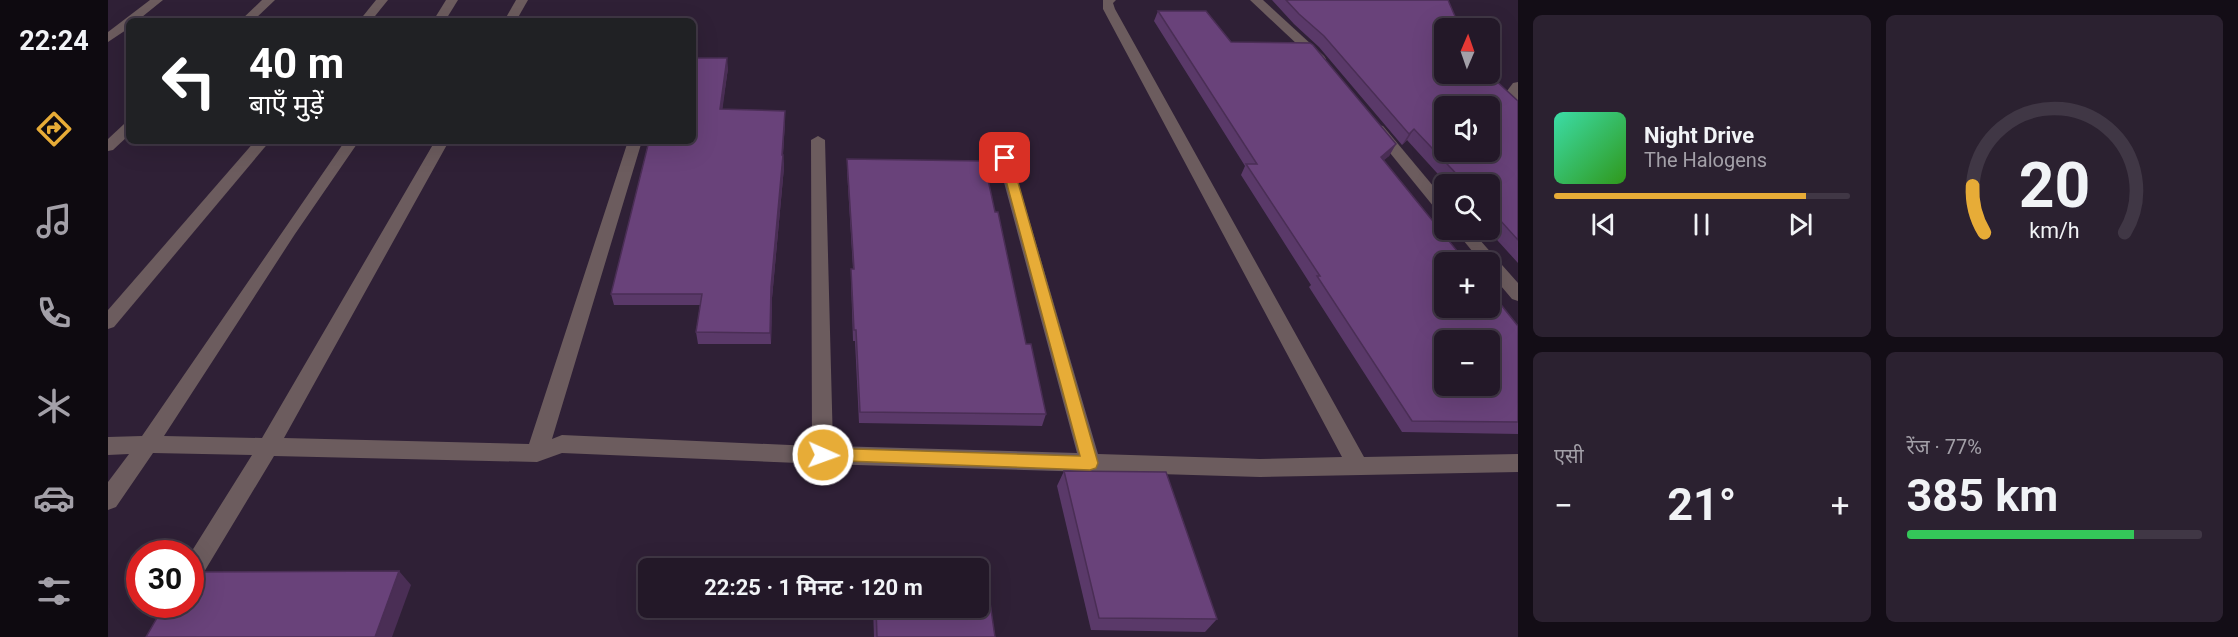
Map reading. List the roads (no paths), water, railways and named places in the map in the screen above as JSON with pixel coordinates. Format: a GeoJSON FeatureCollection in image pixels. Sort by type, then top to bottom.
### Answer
{"type":"FeatureCollection","features":[{"type":"Feature","properties":{"kind":"street"},"geometry":{"type":"LineString","coordinates":[[133,18],[157,0]]}},
{"type":"Feature","properties":{"kind":"street"},"geometry":{"type":"LineString","coordinates":[[249,18],[269,0]]}},
{"type":"Feature","properties":{"kind":"street"},"geometry":{"type":"LineString","coordinates":[[367,18],[382,0]]}},
{"type":"Feature","properties":{"kind":"street"},"geometry":{"type":"LineString","coordinates":[[441,18],[452,0]]}},
{"type":"Feature","properties":{"kind":"street"},"geometry":{"type":"LineString","coordinates":[[512,18],[522,0]]}},
{"type":"Feature","properties":{"kind":"street"},"geometry":{"type":"LineString","coordinates":[[1110,0],[1107,2],[1109,9],[1358,466]]}},
{"type":"Feature","properties":{"kind":"street"},"geometry":{"type":"LineString","coordinates":[[1256,0],[1313,51],[1328,69]]}},
{"type":"Feature","properties":{"kind":"street"},"geometry":{"type":"LineString","coordinates":[[108,38],[126,23]]}},
{"type":"Feature","properties":{"kind":"street"},"geometry":{"type":"LineString","coordinates":[[1518,86],[1514,90],[1518,98]]}},
{"type":"Feature","properties":{"kind":"street"},"geometry":{"type":"LineString","coordinates":[[1371,121],[1434,196]]}},
{"type":"Feature","properties":{"kind":"street"},"geometry":{"type":"LineString","coordinates":[[108,147],[126,130]]}},
{"type":"Feature","properties":{"kind":"street"},"geometry":{"type":"LineString","coordinates":[[818,140],[823,455]]}},
{"type":"Feature","properties":{"kind":"street"},"geometry":{"type":"LineString","coordinates":[[1002,140],[1009,175],[1090,463]]}},
{"type":"Feature","properties":{"kind":"street"},"geometry":{"type":"LineString","coordinates":[[108,322],[259,144]]}},
{"type":"Feature","properties":{"kind":"street"},"geometry":{"type":"LineString","coordinates":[[108,500],[149,444],[307,203],[350,144]]}},
{"type":"Feature","properties":{"kind":"street"},"geometry":{"type":"LineString","coordinates":[[204,551],[268,447],[440,144]]}},
{"type":"Feature","properties":{"kind":"street"},"geometry":{"type":"LineString","coordinates":[[537,453],[634,144]]}},
{"type":"Feature","properties":{"kind":"street"},"geometry":{"type":"LineString","coordinates":[[1471,240],[1518,295]]}},
{"type":"Feature","properties":{"kind":"street"},"geometry":{"type":"LineString","coordinates":[[108,446],[149,444],[537,453],[562,444],[823,455],[1260,468],[1518,463]]}}]}
